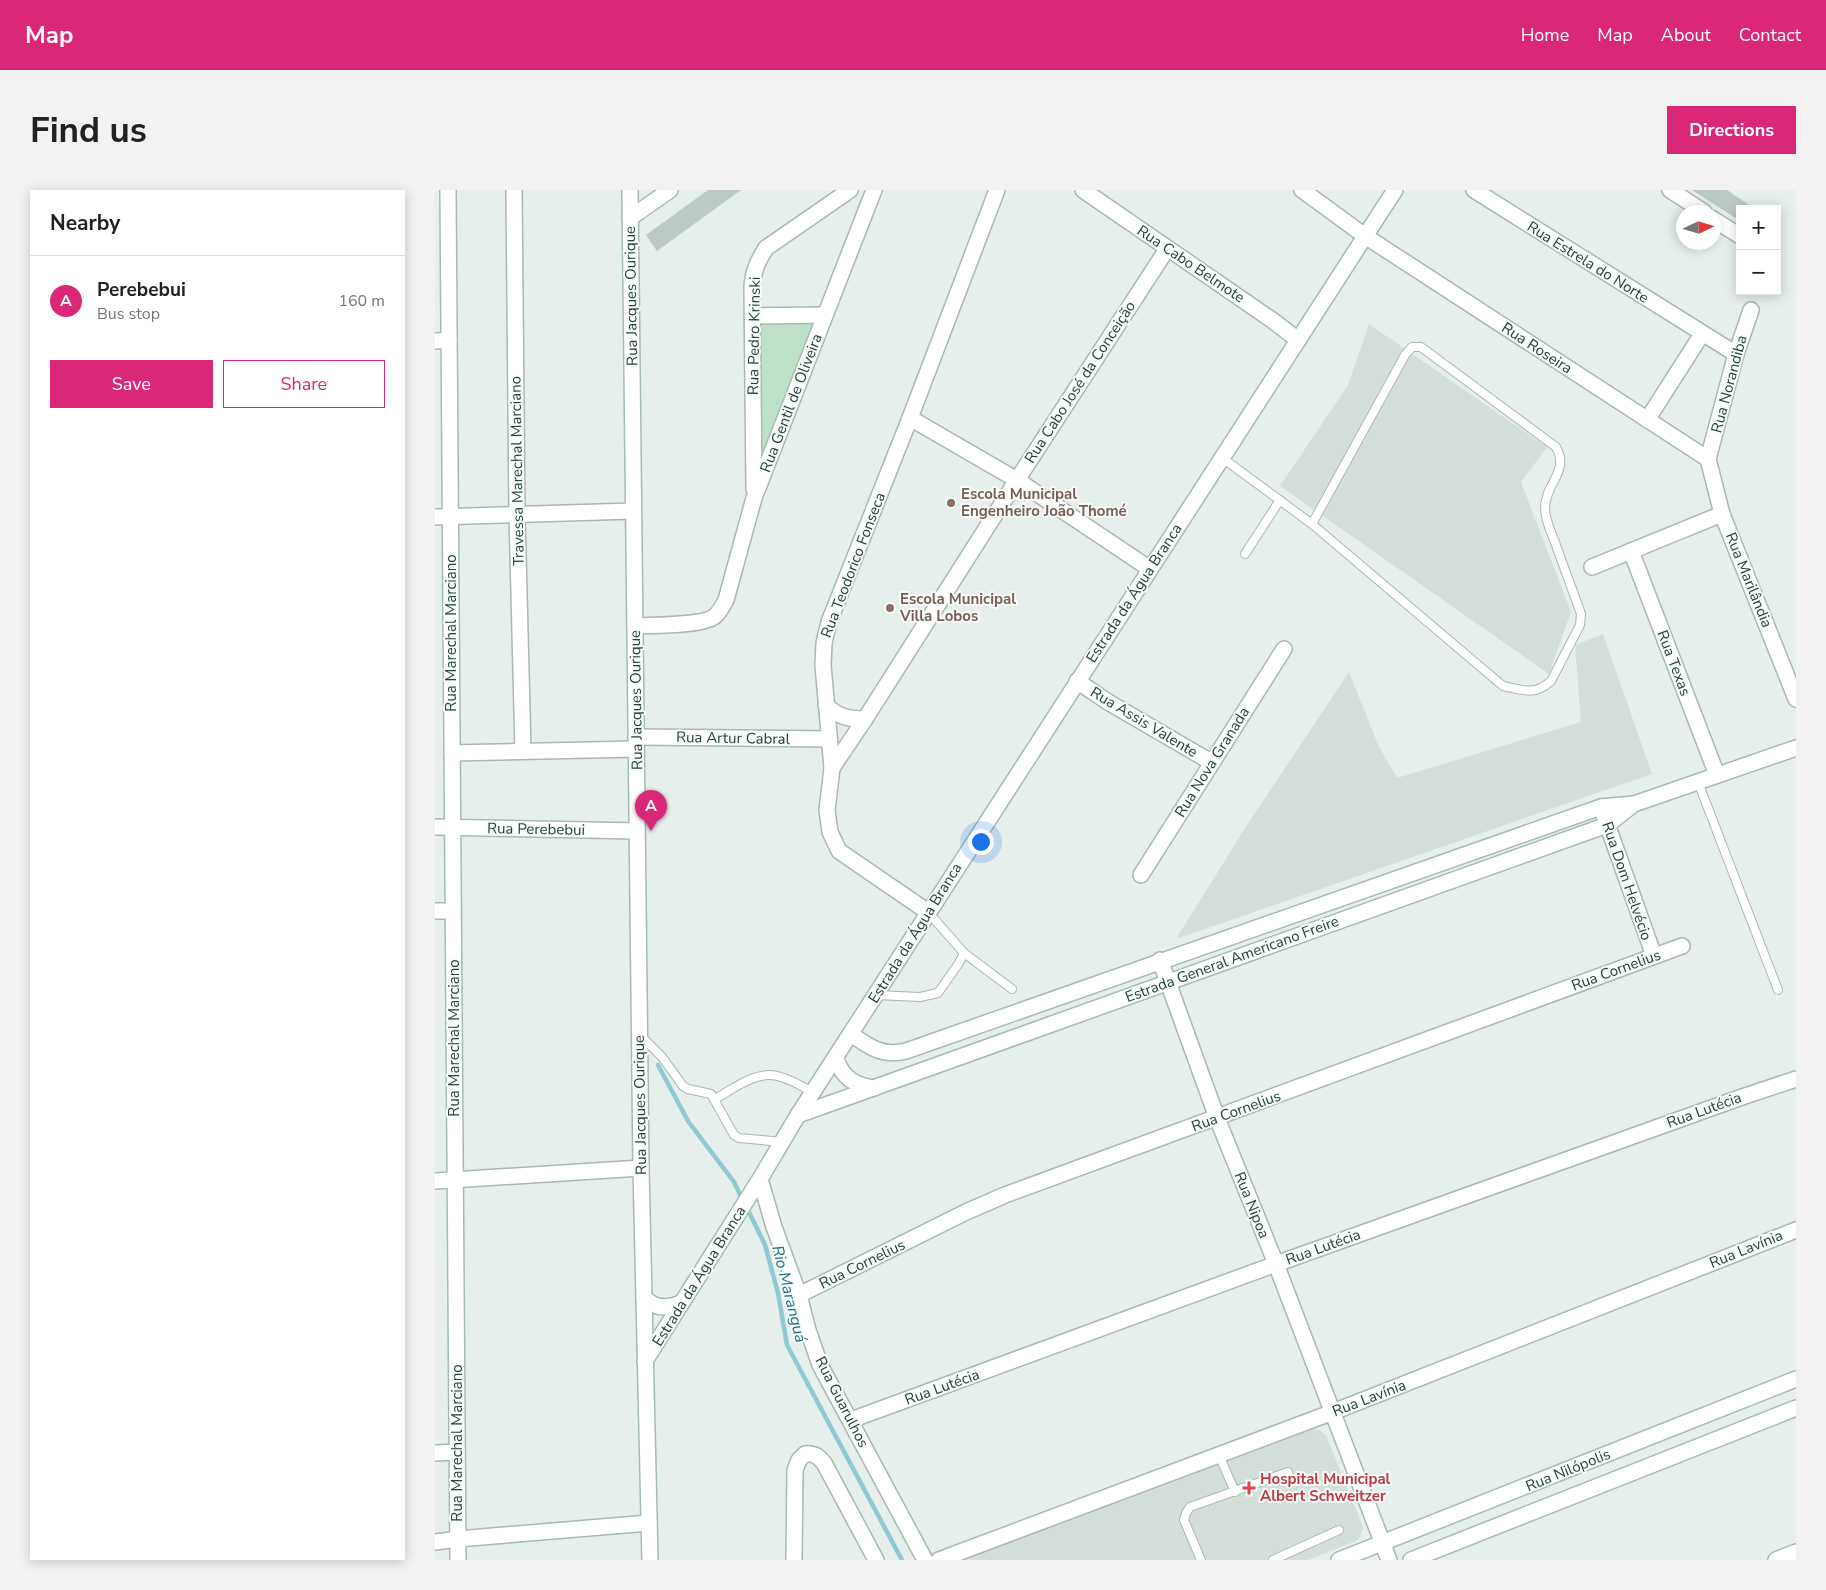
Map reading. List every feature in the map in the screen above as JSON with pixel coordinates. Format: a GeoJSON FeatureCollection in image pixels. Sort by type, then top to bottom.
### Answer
{"type":"FeatureCollection","features":[{"type":"Feature","properties":{"kind":"street","name":"Rua Marechal Marciano"},"geometry":{"type":"LineString","coordinates":[[448,190],[442,341],[450,517],[458,1560]]}},
{"type":"Feature","properties":{"kind":"street","name":"Travessa Marechal Marciano"},"geometry":{"type":"LineString","coordinates":[[514,190],[517,515],[523,751]]}},
{"type":"Feature","properties":{"kind":"street","name":"Rua Jacques Ourique"},"geometry":{"type":"LineString","coordinates":[[630,190],[639,1034],[645,1361]]}},
{"type":"Feature","properties":{"kind":"street"},"geometry":{"type":"LineString","coordinates":[[630,218],[670,190]]}},
{"type":"Feature","properties":{"kind":"street","name":"Rua Pedro Krinski"},"geometry":{"type":"LineString","coordinates":[[754,498],[753,316],[751,287],[753,272],[767,248],[850,190]]}},
{"type":"Feature","properties":{"kind":"street","name":"Rua Gentil de Oliveira"},"geometry":{"type":"LineString","coordinates":[[635,626],[691,623],[714,617],[726,600],[754,498],[874,190]]}},
{"type":"Feature","properties":{"kind":"street","name":"Rua Teodorico Fonseca"},"geometry":{"type":"LineString","coordinates":[[928,912],[839,851],[830,832],[827,810],[831,768],[824,643],[829,622],[910,418],[997,190]]}},
{"type":"Feature","properties":{"kind":"street","name":"Rua Cabo Belmote"},"geometry":{"type":"LineString","coordinates":[[1083,190],[1272,320],[1298,340]]}},
{"type":"Feature","properties":{"kind":"street","name":"Rua Roseira"},"geometry":{"type":"LineString","coordinates":[[1302,190],[1365,236],[1708,459]]}},
{"type":"Feature","properties":{"kind":"street","name":"Estrada da Água Branca"},"geometry":{"type":"LineString","coordinates":[[650,1560],[645,1361],[757,1184],[798,1115],[836,1059],[928,912],[1395,190]]}},
{"type":"Feature","properties":{"kind":"street","name":"Rua Estrela do Norte"},"geometry":{"type":"LineString","coordinates":[[1474,190],[1736,354]]}},
{"type":"Feature","properties":{"kind":"street"},"geometry":{"type":"LineString","coordinates":[[1670,190],[1693,205]]}},
{"type":"Feature","properties":{"kind":"street"},"geometry":{"type":"LineString","coordinates":[[1721,223],[1736,233]]}},
{"type":"Feature","properties":{"kind":"street","name":"Rua Cabo José da Conceição"},"geometry":{"type":"LineString","coordinates":[[831,768],[1167,249]]}},
{"type":"Feature","properties":{"kind":"street","name":"Rua Norandiba"},"geometry":{"type":"LineString","coordinates":[[1708,459],[1736,354],[1751,310]]}},
{"type":"Feature","properties":{"kind":"street"},"geometry":{"type":"LineString","coordinates":[[753,316],[825,315]]}},
{"type":"Feature","properties":{"kind":"street"},"geometry":{"type":"LineString","coordinates":[[1647,420],[1702,334]]}},
{"type":"Feature","properties":{"kind":"street"},"geometry":{"type":"LineString","coordinates":[[910,418],[1017,480],[1150,569]]}},
{"type":"Feature","properties":{"kind":"street","name":"Rua Marilândia"},"geometry":{"type":"LineString","coordinates":[[1708,459],[1722,514],[1796,699]]}},
{"type":"Feature","properties":{"kind":"street"},"geometry":{"type":"LineString","coordinates":[[435,517],[633,511]]}},
{"type":"Feature","properties":{"kind":"street"},"geometry":{"type":"LineString","coordinates":[[1592,567],[1722,514]]}},
{"type":"Feature","properties":{"kind":"street","name":"Rua Texas"},"geometry":{"type":"LineString","coordinates":[[1631,551],[1717,775]]}},
{"type":"Feature","properties":{"kind":"street","name":"Rua Nova Granada"},"geometry":{"type":"LineString","coordinates":[[1141,875],[1211,762],[1284,650]]}},
{"type":"Feature","properties":{"kind":"street","name":"Rua Assis Valente"},"geometry":{"type":"LineString","coordinates":[[1077,682],[1211,762]]}},
{"type":"Feature","properties":{"kind":"street"},"geometry":{"type":"LineString","coordinates":[[826,705],[834,713],[844,718],[865,718]]}},
{"type":"Feature","properties":{"kind":"street","name":"Rua Artur Cabral"},"geometry":{"type":"LineString","coordinates":[[452,753],[523,751],[636,743],[829,740]]}},
{"type":"Feature","properties":{"kind":"street","name":"Estrada General Americano Freire"},"geometry":{"type":"LineString","coordinates":[[851,1034],[875,1050],[883,1053],[898,1053],[1601,806],[1634,804],[1796,748]]}},
{"type":"Feature","properties":{"kind":"street","name":"Estrada General Americano Freire"},"geometry":{"type":"LineString","coordinates":[[798,1115],[1607,825],[1634,804]]}},
{"type":"Feature","properties":{"kind":"street","name":"Rua Dom Helvécio"},"geometry":{"type":"LineString","coordinates":[[1601,806],[1654,956]]}},
{"type":"Feature","properties":{"kind":"street","name":"Rua Perebebui"},"geometry":{"type":"LineString","coordinates":[[435,828],[637,830]]}},
{"type":"Feature","properties":{"kind":"street"},"geometry":{"type":"LineString","coordinates":[[435,912],[453,911]]}},
{"type":"Feature","properties":{"kind":"street","name":"Rua Cornelius"},"geometry":{"type":"LineString","coordinates":[[799,1295],[966,1212],[1005,1195],[1682,946]]}},
{"type":"Feature","properties":{"kind":"street","name":"Rua Nipoa"},"geometry":{"type":"LineString","coordinates":[[1160,960],[1217,1118],[1276,1264],[1389,1560]]}},
{"type":"Feature","properties":{"kind":"street"},"geometry":{"type":"LineString","coordinates":[[836,1059],[842,1074],[851,1082],[876,1088]]}},
{"type":"Feature","properties":{"kind":"street","name":"Rua Lutécia"},"geometry":{"type":"LineString","coordinates":[[851,1420],[1276,1264],[1796,1079]]}},
{"type":"Feature","properties":{"kind":"street"},"geometry":{"type":"LineString","coordinates":[[435,1181],[641,1168]]}},
{"type":"Feature","properties":{"kind":"street","name":"Rua Guarulhos"},"geometry":{"type":"LineString","coordinates":[[757,1184],[799,1295],[808,1330],[820,1364],[925,1560]]}},
{"type":"Feature","properties":{"kind":"street","name":"Rua Lavínia"},"geometry":{"type":"LineString","coordinates":[[939,1560],[1333,1412],[1796,1230]]}},
{"type":"Feature","properties":{"kind":"street"},"geometry":{"type":"LineString","coordinates":[[644,1297],[652,1305],[663,1308],[681,1303]]}},
{"type":"Feature","properties":{"kind":"street","name":"Rua Nilópolis"},"geometry":{"type":"LineString","coordinates":[[1339,1560],[1796,1379]]}},
{"type":"Feature","properties":{"kind":"street","name":"Rua Nilópolis"},"geometry":{"type":"LineString","coordinates":[[1411,1560],[1796,1408]]}},
{"type":"Feature","properties":{"kind":"street"},"geometry":{"type":"LineString","coordinates":[[435,1453],[457,1452]]}},
{"type":"Feature","properties":{"kind":"street"},"geometry":{"type":"LineString","coordinates":[[794,1560],[795,1470],[799,1460],[805,1454],[813,1453],[823,1463],[876,1560]]}},
{"type":"Feature","properties":{"kind":"street"},"geometry":{"type":"LineString","coordinates":[[435,1542],[649,1523]]}},
{"type":"Feature","properties":{"kind":"street"},"geometry":{"type":"LineString","coordinates":[[1776,1560],[1796,1552]]}},
{"type":"Feature","properties":{"kind":"lane"},"geometry":{"type":"LineString","coordinates":[[1221,457],[1312,524],[1503,686],[1535,692],[1545,687],[1551,681],[1580,625],[1581,614],[1545,509],[1547,496],[1561,466],[1561,455],[1556,447],[1421,347],[1412,347],[1405,355],[1312,524]]}},
{"type":"Feature","properties":{"kind":"lane"},"geometry":{"type":"LineString","coordinates":[[1245,554],[1280,500]]}},
{"type":"Feature","properties":{"kind":"lane"},"geometry":{"type":"LineString","coordinates":[[1698,782],[1778,990]]}},
{"type":"Feature","properties":{"kind":"lane"},"geometry":{"type":"LineString","coordinates":[[928,912],[964,953],[1012,989]]}},
{"type":"Feature","properties":{"kind":"lane"},"geometry":{"type":"LineString","coordinates":[[876,995],[920,997],[938,993],[964,953]]}},
{"type":"Feature","properties":{"kind":"lane"},"geometry":{"type":"LineString","coordinates":[[639,1034],[661,1056],[683,1086],[688,1089],[711,1094],[734,1135],[739,1138],[782,1142]]}},
{"type":"Feature","properties":{"kind":"lane"},"geometry":{"type":"LineString","coordinates":[[715,1099],[754,1078],[766,1074],[780,1076],[813,1092]]}},
{"type":"Feature","properties":{"kind":"lane"},"geometry":{"type":"LineString","coordinates":[[1219,1455],[1235,1492]]}},
{"type":"Feature","properties":{"kind":"lane"},"geometry":{"type":"LineString","coordinates":[[1201,1560],[1183,1520],[1190,1507],[1288,1472]]}},
{"type":"Feature","properties":{"kind":"lane"},"geometry":{"type":"LineString","coordinates":[[1273,1560],[1339,1530]]}},
{"type":"Feature","properties":{"kind":"shaded area"},"geometry":{"type":"Polygon","coordinates":[[[1369,324],[1547,447],[1521,482],[1571,612],[1549,674],[1280,486],[1348,385],[1369,324]]]}},
{"type":"Feature","properties":{"kind":"shaded area"},"geometry":{"type":"Polygon","coordinates":[[[1603,634],[1652,774],[1176,939],[1249,822],[1349,672],[1379,747],[1397,778],[1581,722],[1575,645],[1603,634]]]}},
{"type":"Feature","properties":{"kind":"shaded area","name":"Hospital Municipal Albert Schweitzer"},"geometry":{"type":"Polygon","coordinates":[[[1308,1428],[1319,1430],[1326,1435],[1363,1527],[1360,1537],[1356,1541],[1308,1560],[960,1560],[1308,1428]]]}},
{"type":"Feature","properties":{"kind":"green space"},"geometry":{"type":"Polygon","coordinates":[[[825,315],[754,498],[753,316],[825,315]]]}},
{"type":"Feature","properties":{"kind":"building"},"geometry":{"type":"Polygon","coordinates":[[[708,190],[741,190],[657,251],[646,235],[708,190]]]}},
{"type":"Feature","properties":{"kind":"building"},"geometry":{"type":"Polygon","coordinates":[[[1692,190],[1727,190],[1749,205],[1736,205],[1736,218],[1721,209],[1721,205],[1715,205],[1692,190]]]}},
{"type":"Feature","properties":{"kind":"waterway","name":"Rio Maranguá"},"geometry":{"type":"LineString","coordinates":[[658,1065],[688,1121],[734,1182],[742,1199]]}},
{"type":"Feature","properties":{"kind":"waterway","name":"Rio Maranguá"},"geometry":{"type":"LineString","coordinates":[[746,1206],[765,1245],[778,1293],[787,1345],[902,1560]]}},
{"type":"Feature","properties":{"kind":"place","name":"Escola Municipal Engenheiro João Thomé"},"geometry":{"type":"Point","coordinates":[951,503]}},
{"type":"Feature","properties":{"kind":"place","name":"Escola Municipal Villa Lobos"},"geometry":{"type":"Point","coordinates":[890,608]}},
{"type":"Feature","properties":{"kind":"place","name":"Perebebui"},"geometry":{"type":"Point","coordinates":[651,831]}},
{"type":"Feature","properties":{"kind":"place","name":"Hospital Municipal Albert Schweitzer"},"geometry":{"type":"Point","coordinates":[1249,1488]}}]}
